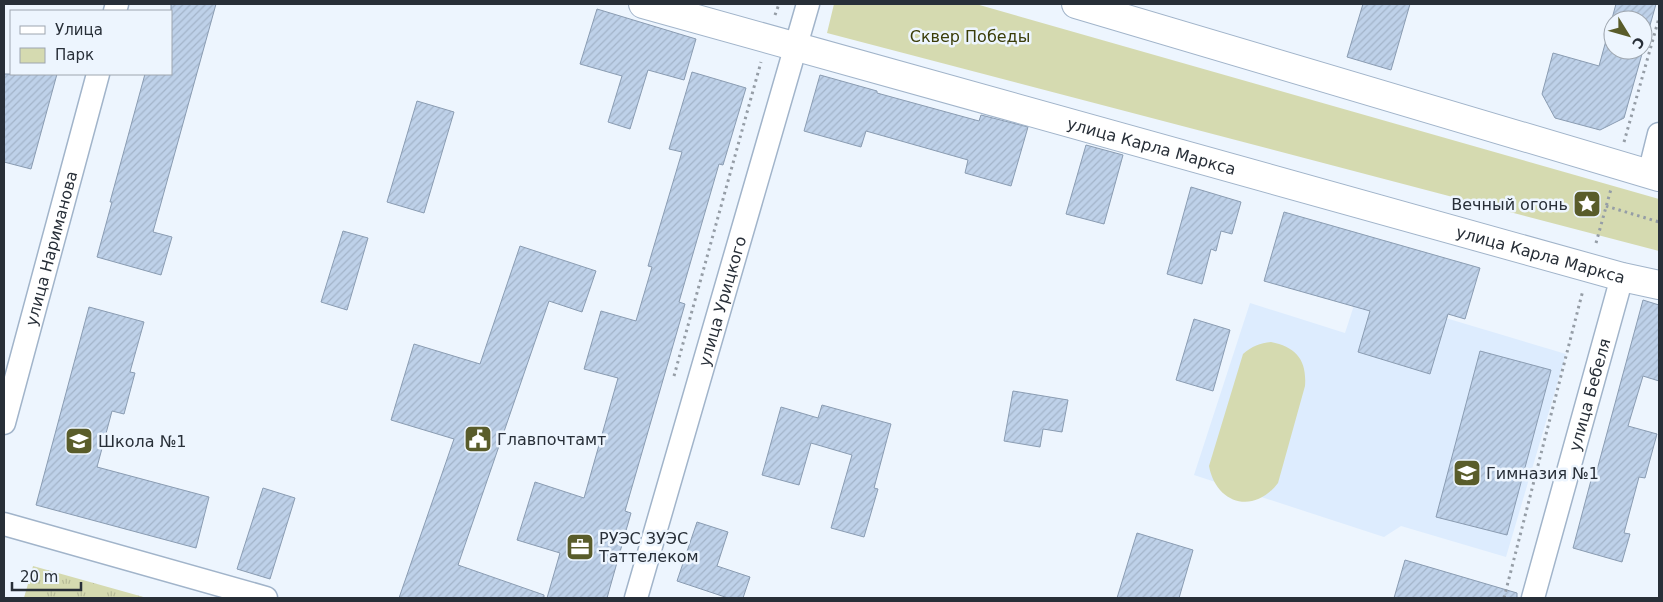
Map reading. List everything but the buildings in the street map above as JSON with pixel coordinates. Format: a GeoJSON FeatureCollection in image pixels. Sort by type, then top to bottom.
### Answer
{"type":"FeatureCollection","features":[{"type":"Feature","properties":{"kind":"main road","name":"улица Карла Маркса"},"geometry":{"type":"LineString","coordinates":[[643,4],[1659,286]]}},
{"type":"Feature","properties":{"kind":"main road"},"geometry":{"type":"LineString","coordinates":[[1076,4],[1654,176]]}},
{"type":"Feature","properties":{"kind":"street","name":"улица Урицкого"},"geometry":{"type":"LineString","coordinates":[[636,598],[808,4]]}},
{"type":"Feature","properties":{"kind":"street","name":"улица Нариманова"},"geometry":{"type":"LineString","coordinates":[[4,423],[98,75]]}},
{"type":"Feature","properties":{"kind":"street"},"geometry":{"type":"LineString","coordinates":[[1654,176],[1659,134]]}},
{"type":"Feature","properties":{"kind":"street","name":"улица Бебеля"},"geometry":{"type":"LineString","coordinates":[[1533,598],[1622,277]]}},
{"type":"Feature","properties":{"kind":"street"},"geometry":{"type":"LineString","coordinates":[[4,524],[266,598]]}},
{"type":"Feature","properties":{"kind":"path"},"geometry":{"type":"LineString","coordinates":[[673,380],[778,4]]}},
{"type":"Feature","properties":{"kind":"path"},"geometry":{"type":"LineString","coordinates":[[1504,598],[1589,268],[1659,18]]}},
{"type":"Feature","properties":{"kind":"path"},"geometry":{"type":"LineString","coordinates":[[1606,206],[1659,222]]}},
{"type":"Feature","properties":{"kind":"shaded area"},"geometry":{"type":"Polygon","coordinates":[[[1357,296],[1449,319],[1566,354],[1506,557],[1401,526],[1384,537],[1194,475],[1250,303],[1345,333],[1357,296]]]}},
{"type":"Feature","properties":{"kind":"green space","name":"Сквер Победы"},"geometry":{"type":"Polygon","coordinates":[[[834,4],[976,4],[1659,199],[1659,251],[827,33],[834,4]]]}},
{"type":"Feature","properties":{"kind":"green space"},"geometry":{"type":"Polygon","coordinates":[[[1271,342],[1287,347],[1298,356],[1304,369],[1305,386],[1278,483],[1268,493],[1258,499],[1247,502],[1237,501],[1228,497],[1219,489],[1213,479],[1209,466],[1243,354],[1256,345],[1271,342]]]}},
{"type":"Feature","properties":{"kind":"green space"},"geometry":{"type":"Polygon","coordinates":[[[33,566],[147,598],[24,598],[33,566]]]}},
{"type":"Feature","properties":{"kind":"place","name":"Вечный огонь"},"geometry":{"type":"Point","coordinates":[1587,204]}},
{"type":"Feature","properties":{"kind":"place","name":"Главпочтамт"},"geometry":{"type":"Point","coordinates":[478,439]}},
{"type":"Feature","properties":{"kind":"place","name":"Школа №1"},"geometry":{"type":"Point","coordinates":[79,441]}},
{"type":"Feature","properties":{"kind":"place","name":"Гимназия №1"},"geometry":{"type":"Point","coordinates":[1467,473]}},
{"type":"Feature","properties":{"kind":"place","name":"РУЭС ЗУЭС Таттелеком"},"geometry":{"type":"Point","coordinates":[580,547]}}]}
